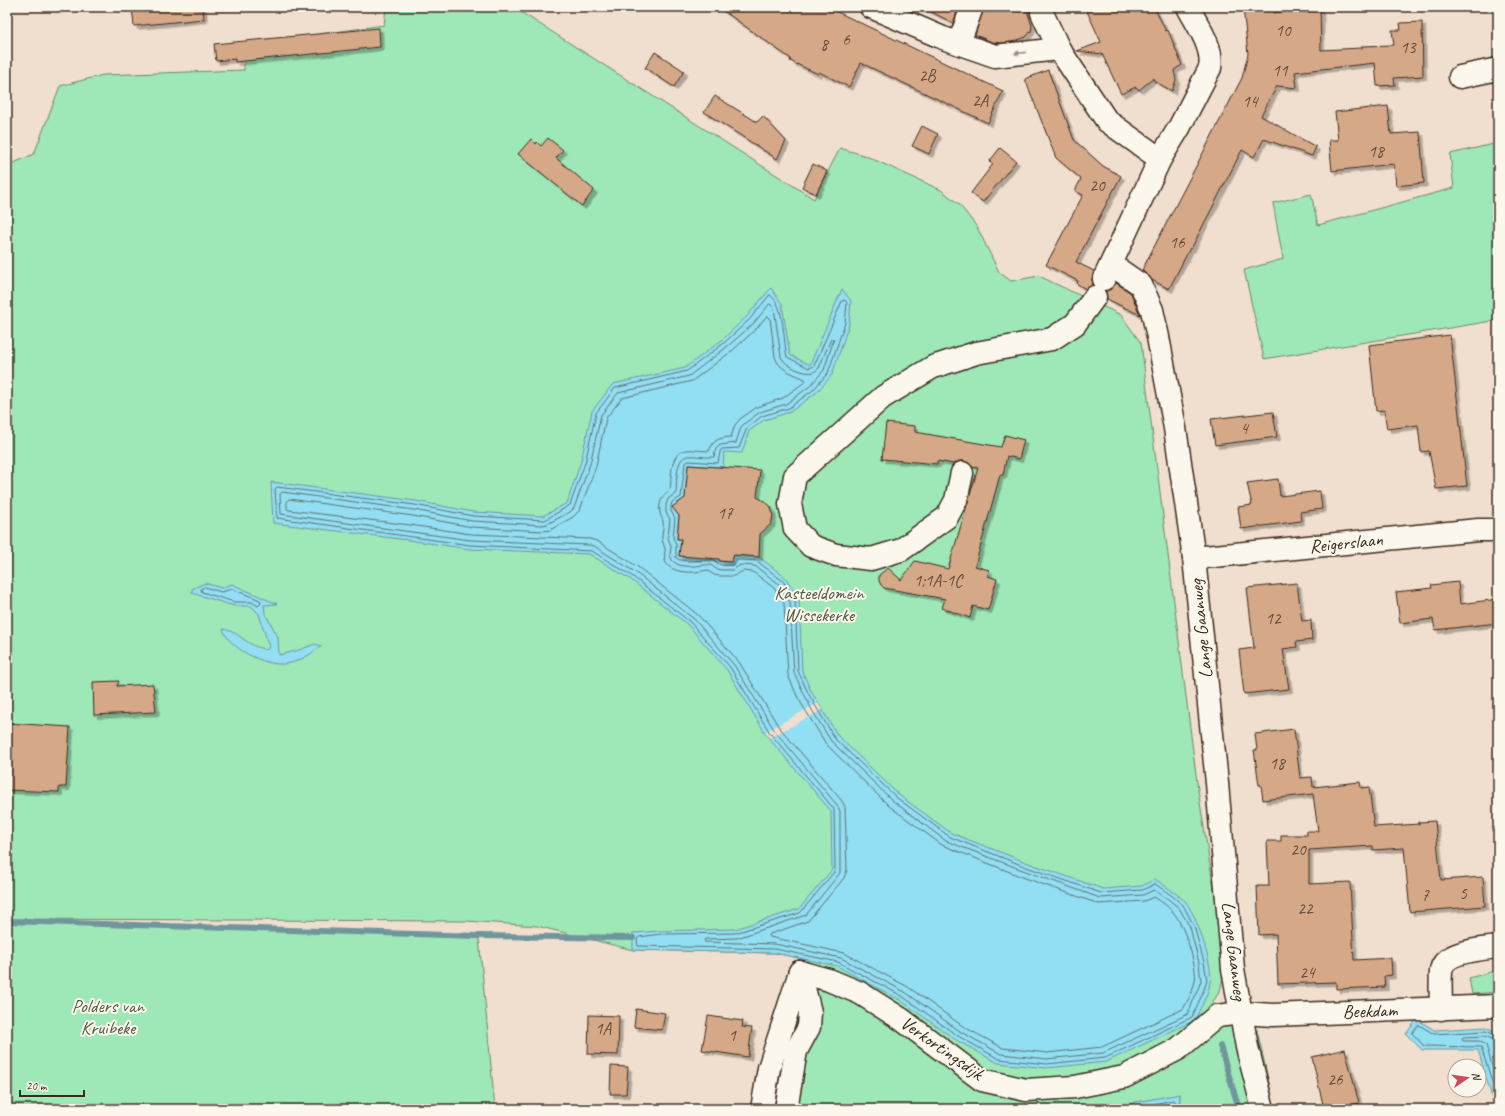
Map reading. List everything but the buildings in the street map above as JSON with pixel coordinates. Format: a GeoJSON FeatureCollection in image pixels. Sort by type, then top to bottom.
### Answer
{"type":"FeatureCollection","features":[{"type":"Feature","properties":{"kind":"street"},"geometry":{"type":"LineString","coordinates":[[871,7],[995,56],[1059,49]]}},
{"type":"Feature","properties":{"kind":"street"},"geometry":{"type":"LineString","coordinates":[[959,43],[972,7]]}},
{"type":"Feature","properties":{"kind":"street"},"geometry":{"type":"LineString","coordinates":[[1042,7],[1042,13],[1059,49],[1107,121],[1160,159]]}},
{"type":"Feature","properties":{"kind":"street"},"geometry":{"type":"LineString","coordinates":[[962,473],[956,500],[947,517],[900,550],[871,559],[836,555],[811,546],[795,529],[790,504],[795,476],[883,397],[933,367],[976,353],[1052,339],[1075,324],[1104,280],[1160,159],[1179,128],[1210,68],[1212,59],[1188,7]]}},
{"type":"Feature","properties":{"kind":"street"},"geometry":{"type":"LineString","coordinates":[[1460,77],[1498,69]]}},
{"type":"Feature","properties":{"kind":"street","name":"Lange Gaanweg"},"geometry":{"type":"LineString","coordinates":[[1104,280],[1141,285],[1152,310],[1158,337],[1175,428],[1194,558],[1217,783],[1233,969],[1247,1047],[1263,1109]]}},
{"type":"Feature","properties":{"kind":"street","name":"Reigerslaan"},"geometry":{"type":"LineString","coordinates":[[1194,558],[1478,530],[1498,530]]}},
{"type":"Feature","properties":{"kind":"street"},"geometry":{"type":"LineString","coordinates":[[1441,1008],[1441,969],[1450,958],[1462,953],[1498,947]]}},
{"type":"Feature","properties":{"kind":"street"},"geometry":{"type":"LineString","coordinates":[[762,1109],[769,1068],[800,972]]}},
{"type":"Feature","properties":{"kind":"street"},"geometry":{"type":"LineString","coordinates":[[786,1109],[796,1051],[809,1027],[810,1012],[800,972]]}},
{"type":"Feature","properties":{"kind":"street","name":"Verkortingsdijk"},"geometry":{"type":"LineString","coordinates":[[800,972],[829,980],[860,993],[901,1019],[982,1080],[1026,1090],[1075,1087],[1124,1077],[1178,1049],[1217,1016],[1242,1013]]}},
{"type":"Feature","properties":{"kind":"street","name":"Beekdam"},"geometry":{"type":"LineString","coordinates":[[1242,1013],[1273,1015],[1498,1006]]}},
{"type":"Feature","properties":{"kind":"green space","name":"Kasteeldomein Wissekerke"},"geometry":{"type":"Polygon","coordinates":[[[386,7],[513,7],[814,199],[840,148],[866,156],[941,190],[959,204],[977,227],[999,272],[1011,281],[1039,276],[1121,315],[1141,343],[1198,790],[1226,965],[1220,991],[1202,1018],[1257,1030],[1275,1109],[1179,1109],[1180,1095],[1136,1102],[1117,1109],[773,1109],[779,1077],[808,960],[775,953],[633,950],[537,926],[466,921],[7,919],[7,166],[34,154],[60,86],[103,75],[244,70],[243,45],[384,25],[386,7]]]}},
{"type":"Feature","properties":{"kind":"green space"},"geometry":{"type":"Polygon","coordinates":[[[1498,143],[1498,320],[1264,359],[1244,270],[1283,259],[1273,203],[1311,194],[1318,225],[1454,188],[1450,154],[1498,143]]]}},
{"type":"Feature","properties":{"kind":"green space","name":"Polders van Kruibeke"},"geometry":{"type":"Polygon","coordinates":[[[7,921],[479,938],[495,1109],[7,1109],[7,921]]]}},
{"type":"Feature","properties":{"kind":"green space"},"geometry":{"type":"Polygon","coordinates":[[[1498,970],[1498,992],[1472,994],[1469,978],[1498,970]]]}},
{"type":"Feature","properties":{"kind":"water"},"geometry":{"type":"Polygon","coordinates":[[[771,288],[782,304],[790,355],[810,365],[842,289],[851,301],[849,324],[832,375],[816,393],[790,412],[764,420],[749,431],[742,453],[724,452],[723,467],[688,465],[685,496],[687,497],[675,505],[675,510],[678,515],[679,514],[677,539],[681,539],[679,556],[718,556],[720,561],[731,562],[734,555],[759,557],[785,577],[799,598],[802,671],[811,691],[838,736],[899,795],[951,833],[1031,864],[1103,889],[1142,886],[1155,879],[1185,901],[1199,928],[1207,953],[1211,975],[1208,993],[1195,1020],[1106,1062],[1047,1068],[998,1063],[956,1040],[900,1000],[837,966],[775,953],[633,950],[633,933],[735,929],[799,909],[832,870],[831,811],[767,736],[727,670],[688,625],[630,579],[589,554],[469,549],[273,523],[271,482],[416,501],[473,512],[543,516],[567,503],[581,461],[592,411],[613,384],[685,368],[722,340],[746,317],[771,288]]]}},
{"type":"Feature","properties":{"kind":"water"},"geometry":{"type":"Polygon","coordinates":[[[205,583],[221,588],[232,584],[277,604],[264,605],[265,613],[278,637],[279,655],[315,644],[322,646],[299,660],[284,664],[267,662],[248,654],[232,643],[226,636],[223,629],[234,633],[254,646],[266,650],[269,647],[259,614],[251,606],[234,606],[192,593],[192,589],[205,583]]]}},
{"type":"Feature","properties":{"kind":"water"},"geometry":{"type":"Polygon","coordinates":[[[1417,1019],[1434,1030],[1486,1027],[1498,1033],[1498,1104],[1494,1105],[1487,1081],[1487,1058],[1480,1058],[1478,1050],[1422,1050],[1406,1034],[1417,1019]]]}},
{"type":"Feature","properties":{"kind":"water"},"geometry":{"type":"Polygon","coordinates":[[[1180,1094],[1179,1109],[1117,1109],[1136,1102],[1180,1094]]]}},
{"type":"Feature","properties":{"kind":"pier"},"geometry":{"type":"Polygon","coordinates":[[[818,703],[822,710],[769,738],[765,732],[818,703]]]}},
{"type":"Feature","properties":{"kind":"waterway"},"geometry":{"type":"LineString","coordinates":[[7,921],[478,936],[633,938]]}},
{"type":"Feature","properties":{"kind":"waterway"},"geometry":{"type":"LineString","coordinates":[[1220,1046],[1239,1109]]}}]}
